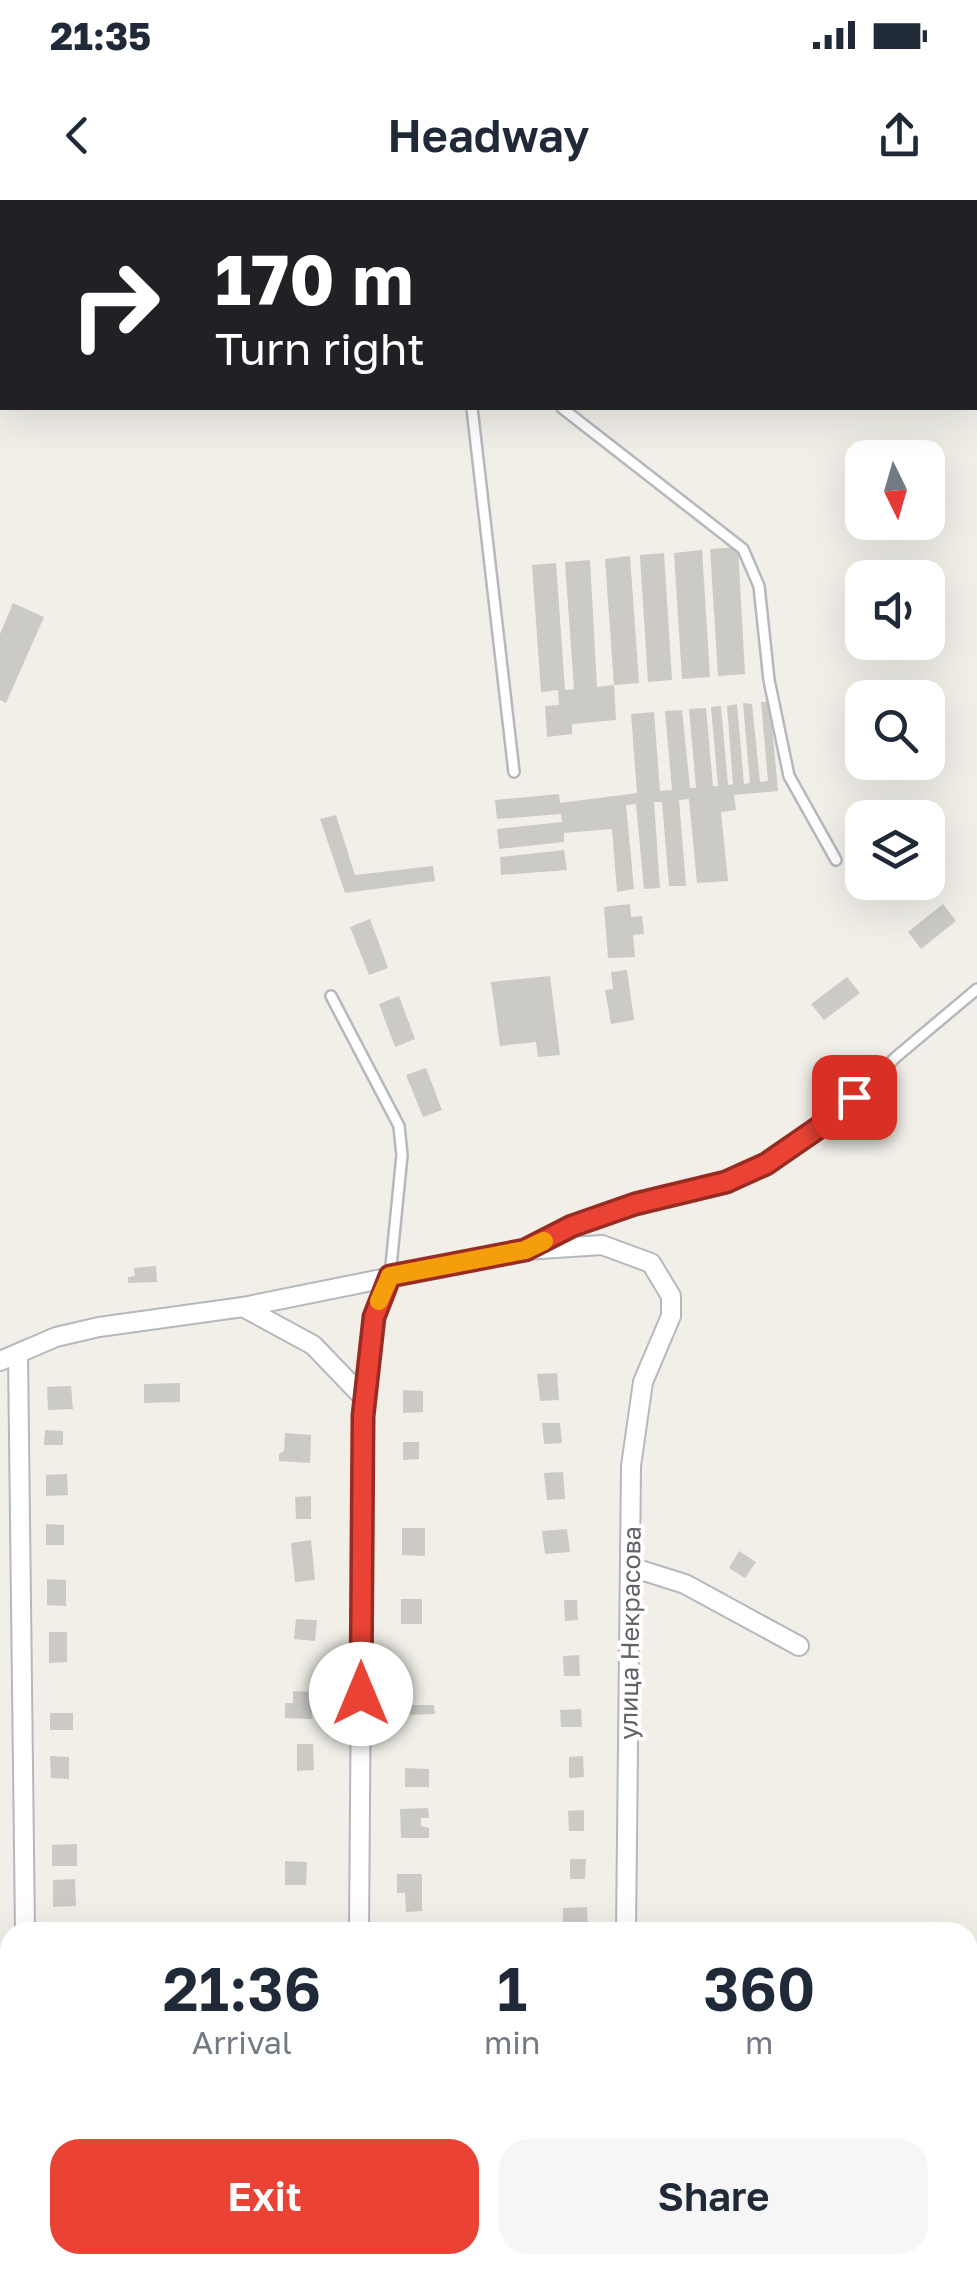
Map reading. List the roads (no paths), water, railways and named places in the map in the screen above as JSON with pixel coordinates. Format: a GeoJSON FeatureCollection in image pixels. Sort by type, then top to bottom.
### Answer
{"type":"FeatureCollection","features":[{"type":"Feature","properties":{"kind":"street","name":"улица Некрасова"},"geometry":{"type":"LineString","coordinates":[[0,1361],[56,1336],[99,1326],[243,1307],[525,1250],[602,1245],[650,1263],[670,1296],[670,1316],[644,1382],[634,1433],[626,1922]]}},
{"type":"Feature","properties":{"kind":"street"},"geometry":{"type":"LineString","coordinates":[[359,1922],[364,1398],[374,1317],[390,1276]]}},
{"type":"Feature","properties":{"kind":"street"},"geometry":{"type":"LineString","coordinates":[[243,1307],[313,1345],[364,1398]]}},
{"type":"Feature","properties":{"kind":"street"},"geometry":{"type":"LineString","coordinates":[[18,1354],[25,1922]]}},
{"type":"Feature","properties":{"kind":"street"},"geometry":{"type":"LineString","coordinates":[[631,1567],[685,1584],[800,1646]]}},
{"type":"Feature","properties":{"kind":"lane"},"geometry":{"type":"LineString","coordinates":[[472,410],[514,772]]}},
{"type":"Feature","properties":{"kind":"lane"},"geometry":{"type":"LineString","coordinates":[[565,410],[743,549],[759,586],[769,680],[790,776],[836,860]]}},
{"type":"Feature","properties":{"kind":"lane"},"geometry":{"type":"LineString","coordinates":[[525,1250],[572,1226],[635,1204],[726,1182],[766,1164],[834,1117],[896,1057],[977,989]]}},
{"type":"Feature","properties":{"kind":"lane"},"geometry":{"type":"LineString","coordinates":[[332,996],[400,1126],[402,1154],[390,1276]]}}]}
